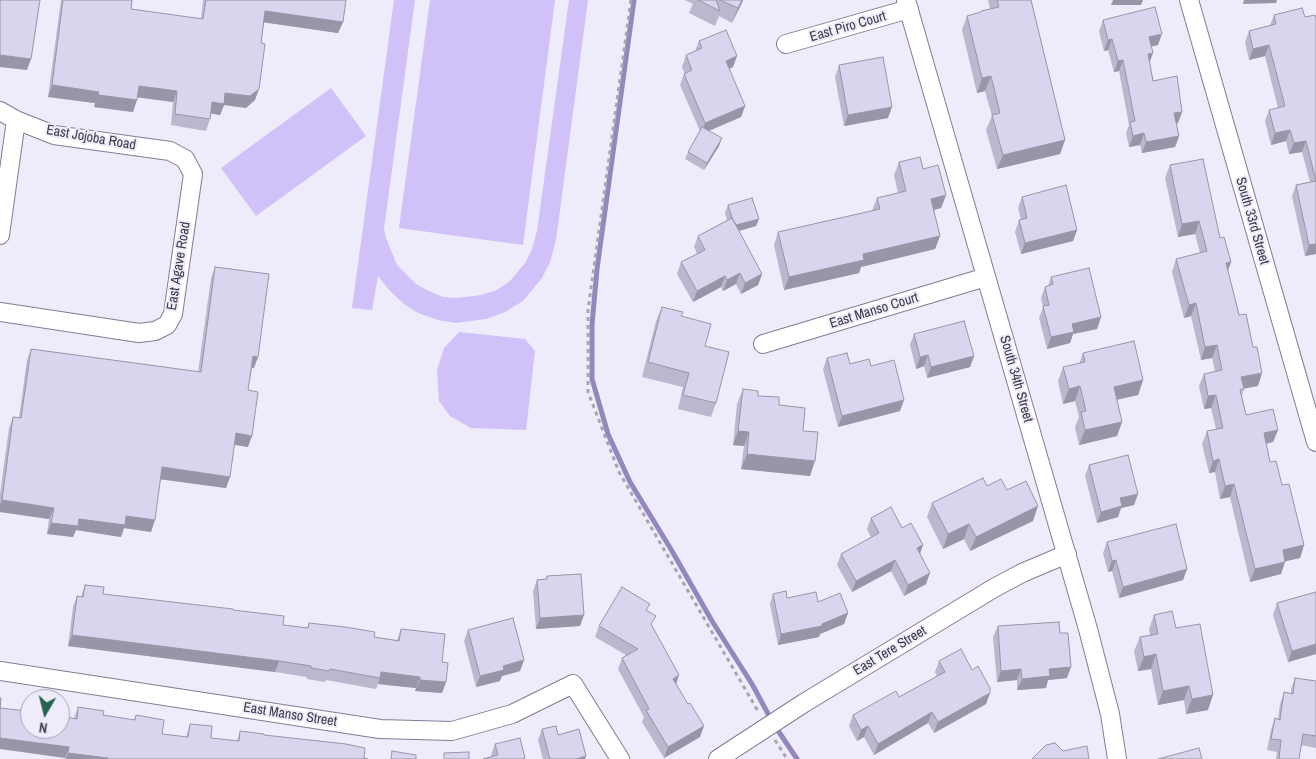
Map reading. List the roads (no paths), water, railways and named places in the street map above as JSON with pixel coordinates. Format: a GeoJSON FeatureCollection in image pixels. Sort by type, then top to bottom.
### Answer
{"type":"FeatureCollection","features":[{"type":"Feature","properties":{"kind":"street","name":"South 33rd Street"},"geometry":{"type":"LineString","coordinates":[[1189,0],[1316,442]]}},
{"type":"Feature","properties":{"kind":"street","name":"East Piro Court"},"geometry":{"type":"LineString","coordinates":[[786,44],[907,5]]}},
{"type":"Feature","properties":{"kind":"street","name":"South 34th Street"},"geometry":{"type":"LineString","coordinates":[[907,5],[1067,554],[1110,714],[1117,759]]}},
{"type":"Feature","properties":{"kind":"street","name":"East Jojoba Road"},"geometry":{"type":"LineString","coordinates":[[0,110],[16,120],[54,135],[170,150],[185,159]]}},
{"type":"Feature","properties":{"kind":"street"},"geometry":{"type":"LineString","coordinates":[[0,235],[16,120]]}},
{"type":"Feature","properties":{"kind":"street","name":"East Agave Road"},"geometry":{"type":"LineString","coordinates":[[0,312],[139,333],[155,332],[166,325],[173,314],[193,174],[185,159]]}},
{"type":"Feature","properties":{"kind":"street","name":"East Manso Court"},"geometry":{"type":"LineString","coordinates":[[763,344],[986,277]]}},
{"type":"Feature","properties":{"kind":"street","name":"East Tere Street"},"geometry":{"type":"LineString","coordinates":[[718,759],[994,588],[1022,573],[1067,554]]}},
{"type":"Feature","properties":{"kind":"street","name":"East Manso Street"},"geometry":{"type":"LineString","coordinates":[[0,671],[380,729],[452,731],[512,714],[573,684],[620,759]]}},
{"type":"Feature","properties":{"kind":"waterway"},"geometry":{"type":"LineString","coordinates":[[634,0],[597,269],[592,325],[592,379],[608,434],[630,482],[712,621],[752,684],[773,723],[797,759]]}}]}
